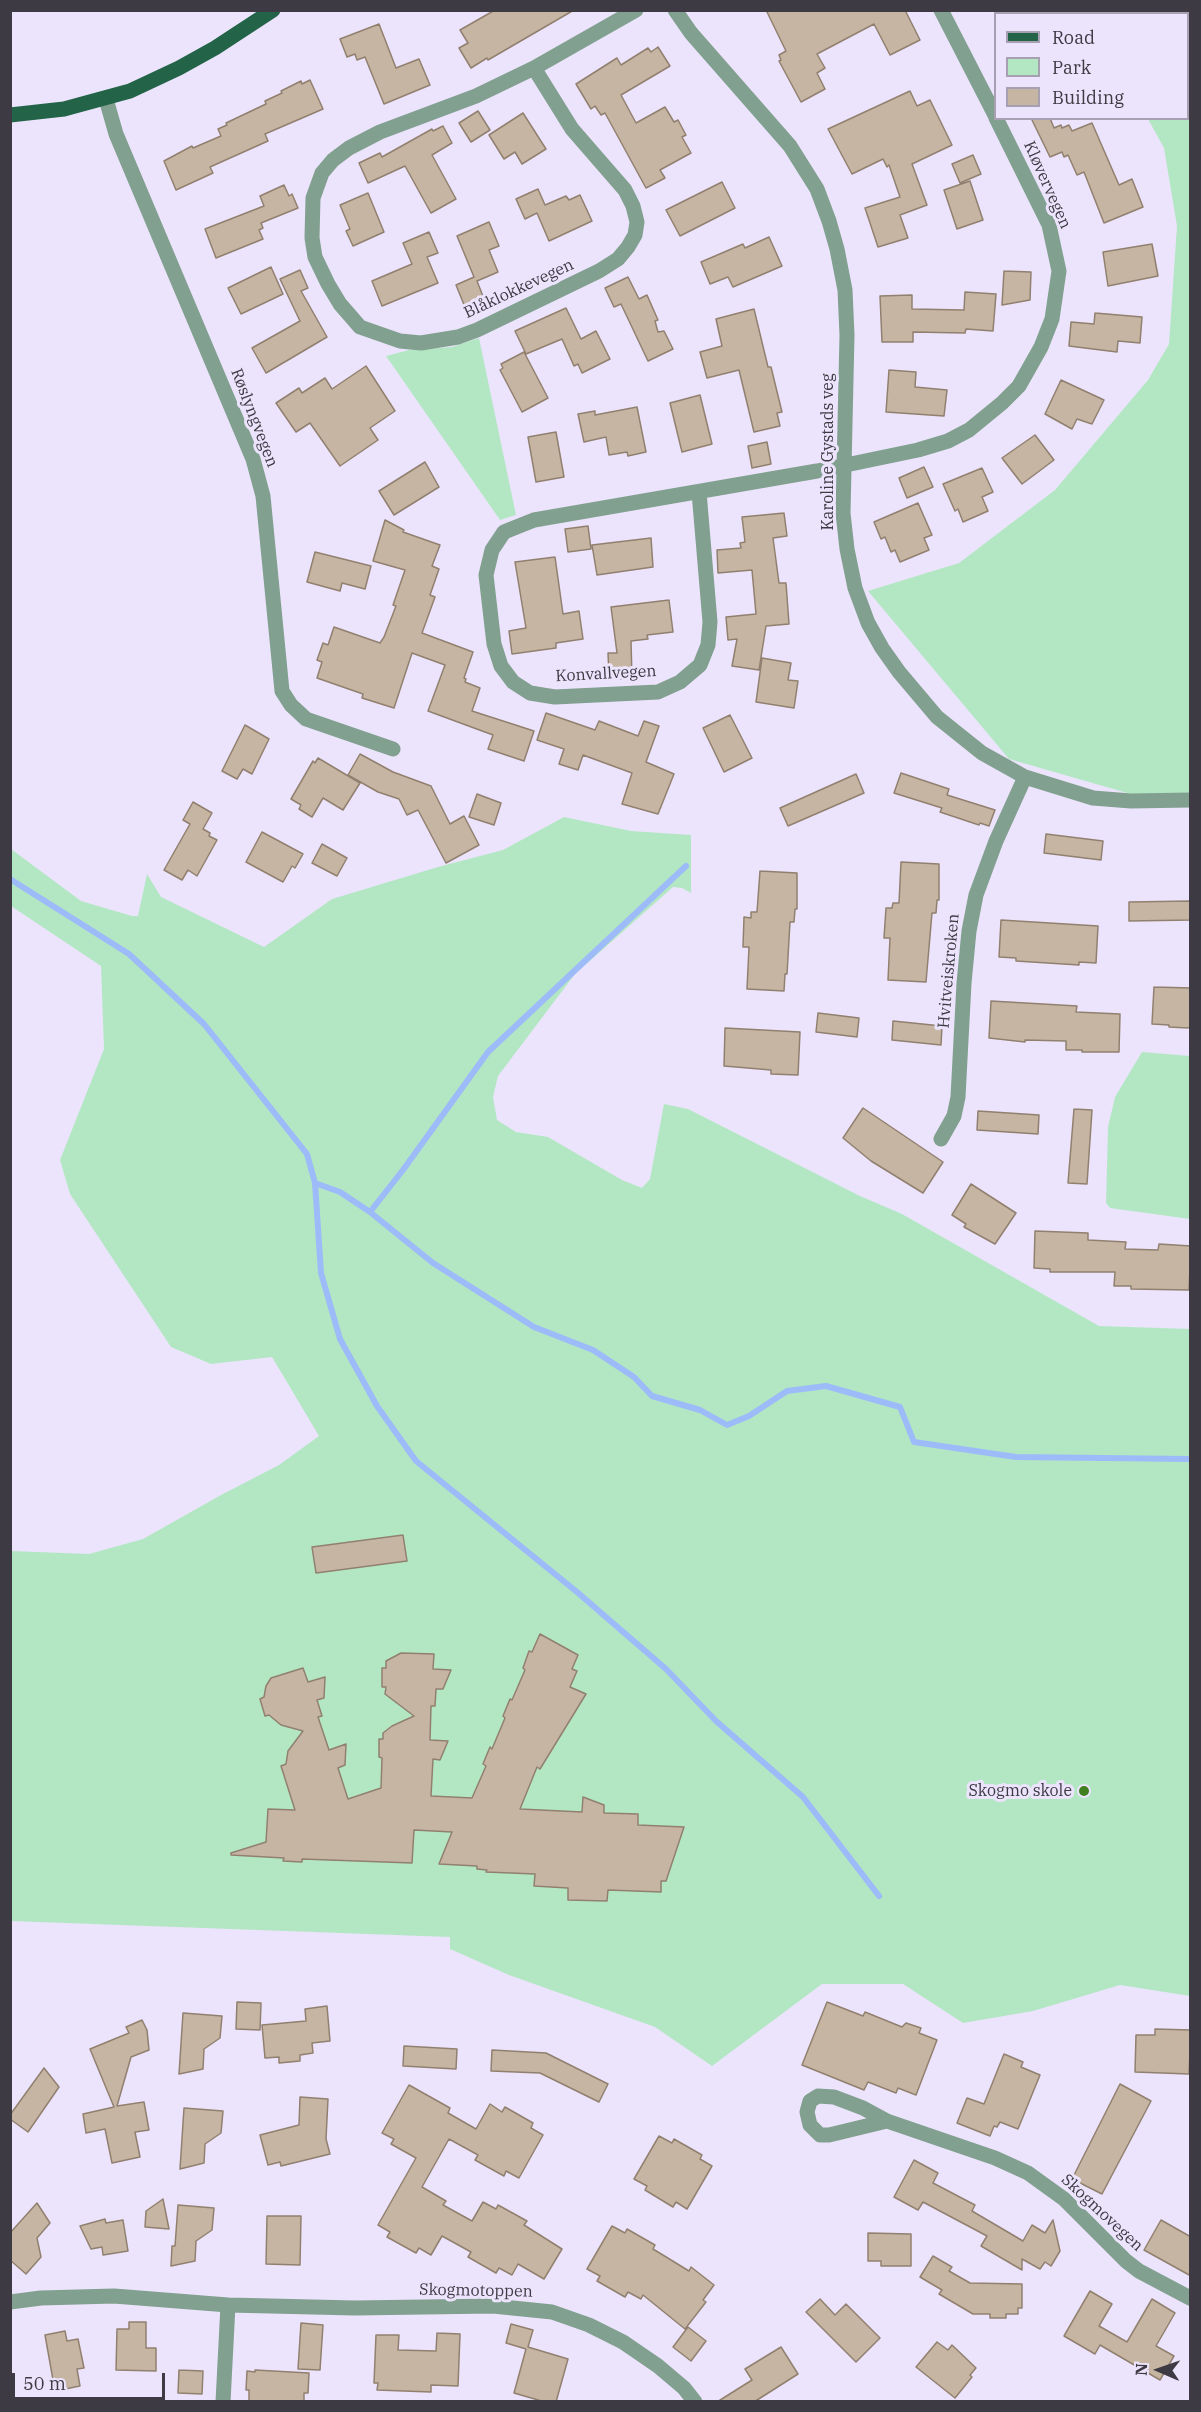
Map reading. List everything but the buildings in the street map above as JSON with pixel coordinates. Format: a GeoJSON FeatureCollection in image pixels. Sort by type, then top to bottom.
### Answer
{"type":"FeatureCollection","features":[{"type":"Feature","properties":{"kind":"main road"},"geometry":{"type":"LineString","coordinates":[[10,115],[64,109],[130,91],[178,68],[273,10]]}},
{"type":"Feature","properties":{"kind":"street","name":"Blåklokkevegen"},"geometry":{"type":"LineString","coordinates":[[534,68],[572,129],[625,190],[633,206],[637,222],[635,235],[628,247],[618,259],[599,271],[458,337],[421,343],[400,341],[360,327],[340,304],[315,257],[311,218],[313,198],[322,173],[349,148],[380,132],[477,96],[534,68],[636,10]]}},
{"type":"Feature","properties":{"kind":"street","name":"Karoline Gystads veg"},"geometry":{"type":"LineString","coordinates":[[675,10],[692,33],[790,146],[817,189],[825,210],[837,249],[845,290],[847,335],[843,513],[847,549],[855,588],[868,623],[882,648],[937,717],[982,753],[1025,777],[1093,798],[1131,801],[1191,800]]}},
{"type":"Feature","properties":{"kind":"street","name":"Kløvervegen"},"geometry":{"type":"LineString","coordinates":[[941,10],[994,114]]}},
{"type":"Feature","properties":{"kind":"street","name":"Røslyngvegen"},"geometry":{"type":"LineString","coordinates":[[106,99],[116,134],[253,459],[263,496],[282,691],[291,705],[306,718],[393,749]]}},
{"type":"Feature","properties":{"kind":"street","name":"Kløvervegen"},"geometry":{"type":"LineString","coordinates":[[844,465],[918,450],[948,441],[969,430],[995,410],[1019,386],[1041,347],[1052,319],[1057,293],[1059,271],[1056,250],[1049,225],[1037,197],[997,120]]}},
{"type":"Feature","properties":{"kind":"street","name":"Konvallvegen"},"geometry":{"type":"LineString","coordinates":[[699,492],[710,622],[708,645],[700,665],[680,682],[658,692],[555,697],[530,693],[513,682],[501,666],[494,644],[486,575],[492,550],[504,532],[534,520],[844,465]]}},
{"type":"Feature","properties":{"kind":"street","name":"Hvitveiskroken"},"geometry":{"type":"LineString","coordinates":[[941,1139],[954,1116],[958,1097],[965,973],[969,931],[976,895],[1001,830],[1025,777]]}},
{"type":"Feature","properties":{"kind":"street","name":"Skogmovegen"},"geometry":{"type":"LineString","coordinates":[[887,2121],[829,2135],[820,2135],[810,2125],[807,2112],[810,2101],[818,2096],[826,2095],[863,2108],[887,2121],[995,2158],[1028,2173],[1064,2199],[1139,2271],[1191,2298]]}},
{"type":"Feature","properties":{"kind":"street","name":"Skogmotoppen"},"geometry":{"type":"LineString","coordinates":[[10,2302],[53,2297],[114,2296],[228,2305],[355,2308],[493,2306],[552,2312],[589,2325],[623,2342],[658,2366],[684,2388],[695,2402]]}},
{"type":"Feature","properties":{"kind":"street"},"geometry":{"type":"LineString","coordinates":[[223,2402],[228,2305]]}},
{"type":"Feature","properties":{"kind":"green space"},"geometry":{"type":"Polygon","coordinates":[[[1190,11],[1190,802],[1162,803],[1009,759],[868,591],[959,563],[1055,490],[1148,380],[1169,344],[1177,226],[1164,148],[1149,120],[1189,120],[1189,12],[1091,12],[1190,11]]]}},
{"type":"Feature","properties":{"kind":"green space"},"geometry":{"type":"Polygon","coordinates":[[[479,338],[516,515],[500,520],[386,356],[409,350],[452,347],[479,338]]]}},
{"type":"Feature","properties":{"kind":"green space"},"geometry":{"type":"Polygon","coordinates":[[[564,817],[631,831],[691,835],[691,893],[682,888],[673,887],[575,974],[498,1076],[493,1097],[497,1120],[516,1132],[548,1137],[622,1180],[642,1188],[650,1179],[664,1104],[688,1109],[860,1196],[902,1214],[1099,1326],[1190,1329],[1190,1996],[1120,1985],[1033,2011],[963,2023],[903,1984],[822,1984],[712,2066],[655,2027],[509,1975],[450,1949],[450,1937],[11,1921],[11,1551],[89,1554],[143,1539],[279,1465],[319,1436],[272,1357],[211,1364],[171,1347],[70,1194],[60,1160],[104,1049],[101,966],[11,906],[11,849],[81,901],[132,916],[138,916],[147,874],[161,897],[264,947],[332,899],[503,850],[564,817]]]}},
{"type":"Feature","properties":{"kind":"green space"},"geometry":{"type":"Polygon","coordinates":[[[1142,1052],[1190,1056],[1190,1219],[1110,1208],[1106,1203],[1108,1127],[1115,1097],[1142,1052]]]}},
{"type":"Feature","properties":{"kind":"waterway"},"geometry":{"type":"LineString","coordinates":[[370,1212],[488,1052],[686,866]]}},
{"type":"Feature","properties":{"kind":"waterway"},"geometry":{"type":"LineString","coordinates":[[10,879],[129,954],[204,1024],[307,1154],[315,1183],[321,1273],[340,1339],[377,1406],[416,1461],[577,1592],[666,1669],[716,1721],[803,1797],[879,1896]]}},
{"type":"Feature","properties":{"kind":"waterway"},"geometry":{"type":"LineString","coordinates":[[315,1183],[340,1192],[370,1212],[433,1263],[534,1327],[593,1350],[634,1377],[652,1396],[700,1410],[727,1425],[749,1416],[787,1391],[826,1386],[900,1407],[914,1442],[1016,1457],[1190,1459]]}},
{"type":"Feature","properties":{"kind":"place","name":"Skogmo skole"},"geometry":{"type":"Point","coordinates":[1084,1791]}}]}
